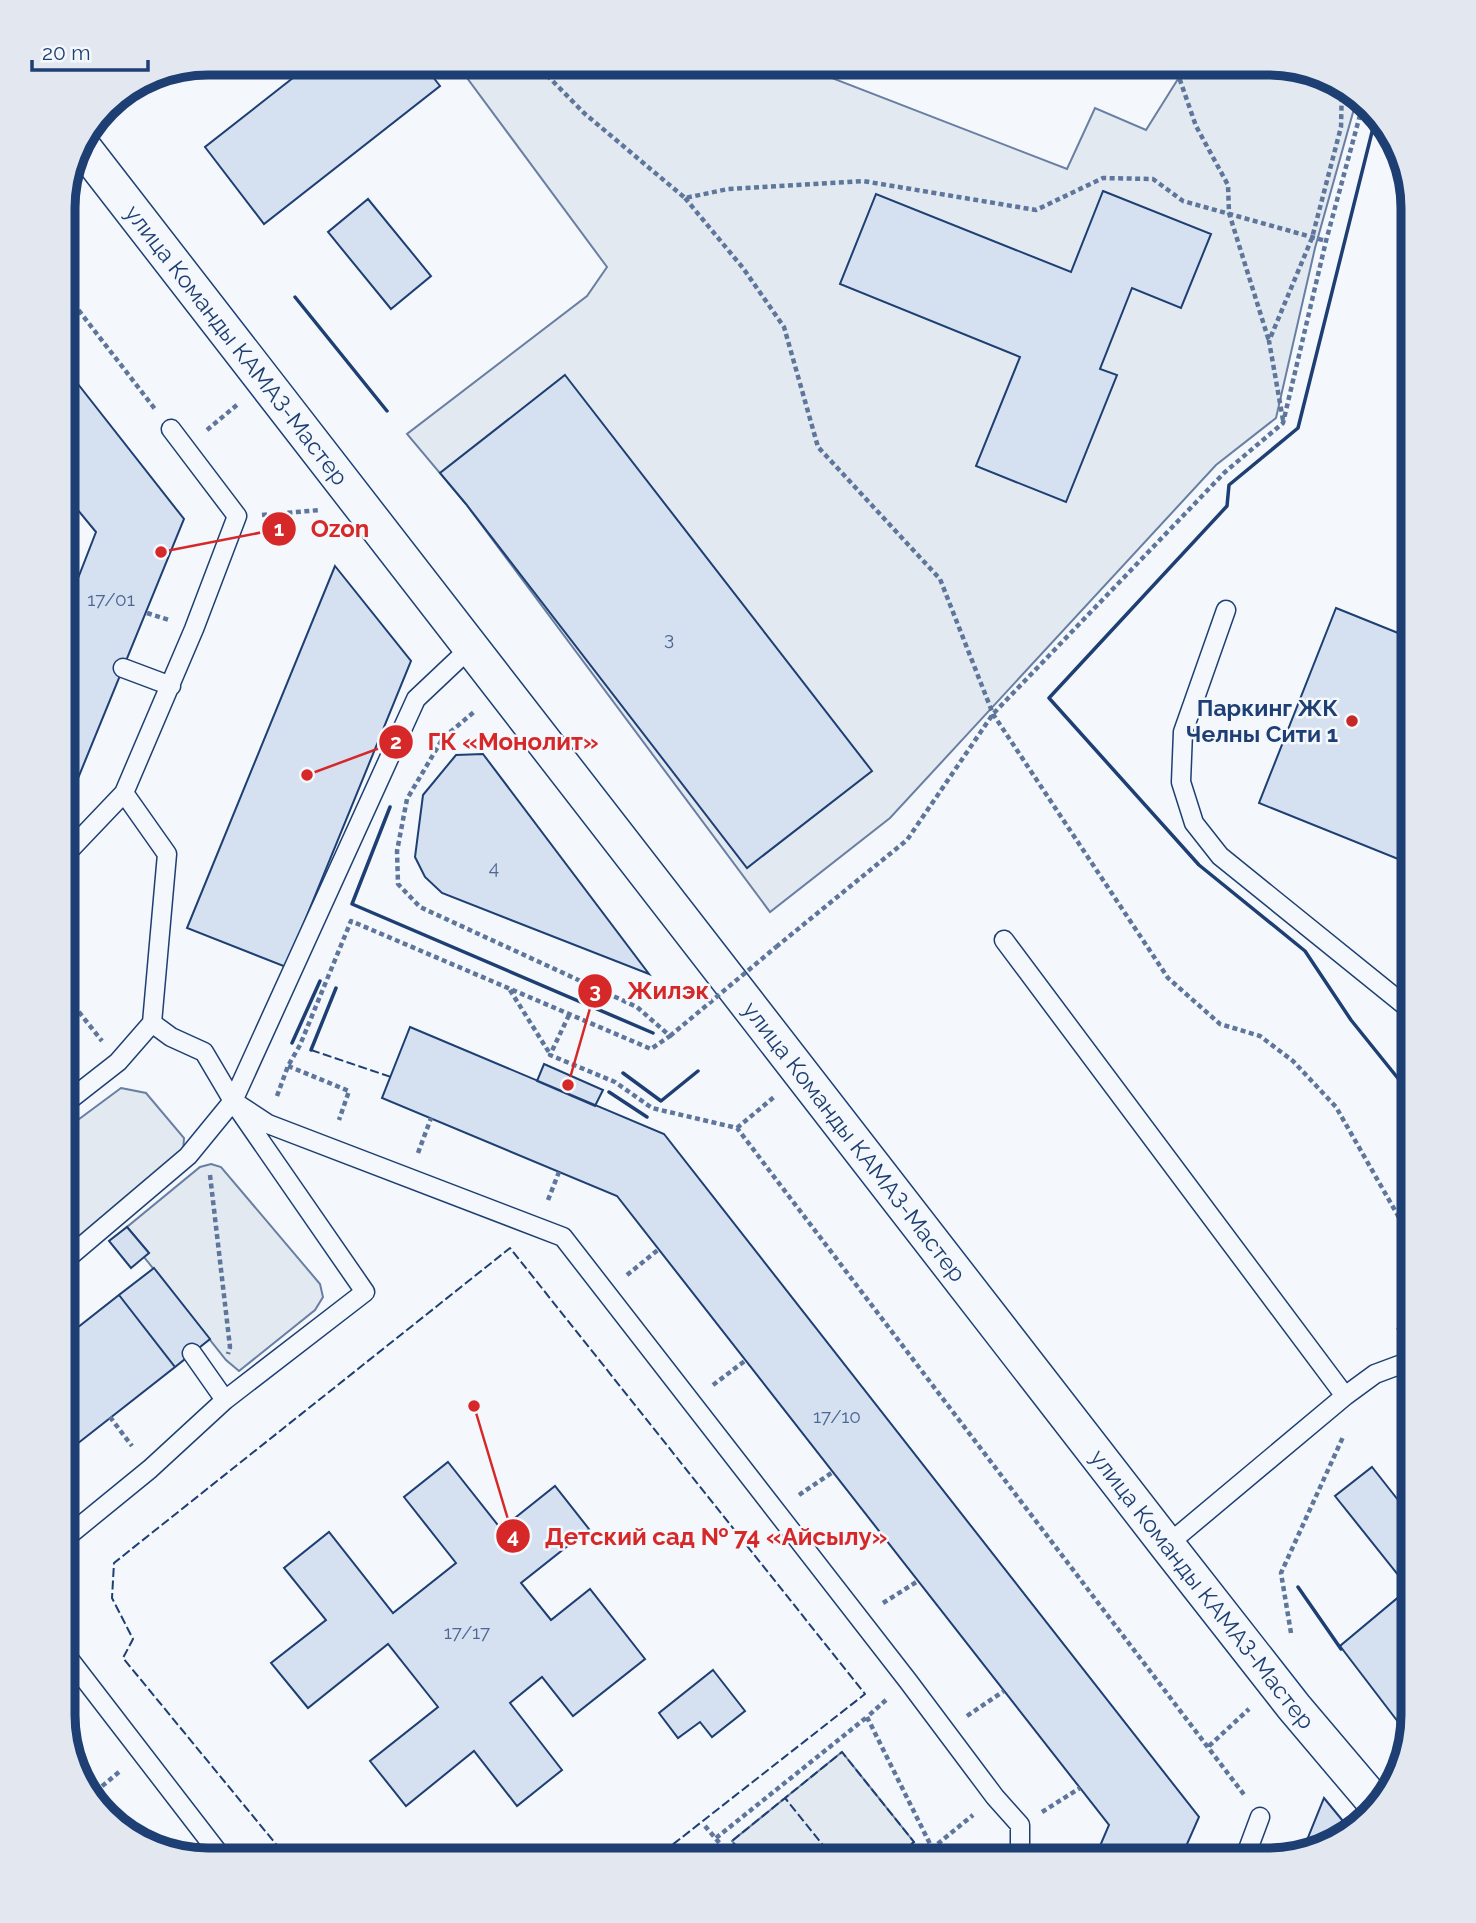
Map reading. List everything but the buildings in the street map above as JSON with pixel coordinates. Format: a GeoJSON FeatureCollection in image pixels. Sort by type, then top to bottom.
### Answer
{"type":"FeatureCollection","features":[{"type":"Feature","properties":{"kind":"street","name":"улица Команды КАМАЗ-Мастер"},"geometry":{"type":"LineString","coordinates":[[87,153],[1167,1545],[1294,1707],[1371,1798]]}},
{"type":"Feature","properties":{"kind":"lane"},"geometry":{"type":"LineString","coordinates":[[76,844],[124,793],[171,686],[237,516],[170,429]]}},
{"type":"Feature","properties":{"kind":"lane"},"geometry":{"type":"LineString","coordinates":[[1226,610],[1183,732],[1181,782],[1194,823],[1220,856],[1401,1002]]}},
{"type":"Feature","properties":{"kind":"lane"},"geometry":{"type":"LineString","coordinates":[[75,1252],[188,1156],[233,1101],[416,699],[470,648]]}},
{"type":"Feature","properties":{"kind":"lane"},"geometry":{"type":"LineString","coordinates":[[123,668],[171,686]]}},
{"type":"Feature","properties":{"kind":"lane"},"geometry":{"type":"LineString","coordinates":[[75,1095],[118,1062],[152,1023],[167,854],[124,793]]}},
{"type":"Feature","properties":{"kind":"lane"},"geometry":{"type":"LineString","coordinates":[[1004,940],[1345,1396]]}},
{"type":"Feature","properties":{"kind":"lane"},"geometry":{"type":"LineString","coordinates":[[75,1530],[150,1469],[225,1400],[365,1292],[233,1101],[204,1052],[171,1037],[152,1023]]}},
{"type":"Feature","properties":{"kind":"lane"},"geometry":{"type":"LineString","coordinates":[[233,1101],[268,1124],[563,1237],[946,1730],[995,1797],[1020,1825],[1020,1848]]}},
{"type":"Feature","properties":{"kind":"lane"},"geometry":{"type":"LineString","coordinates":[[192,1353],[225,1400]]}},
{"type":"Feature","properties":{"kind":"lane"},"geometry":{"type":"LineString","coordinates":[[1167,1545],[1345,1396],[1375,1374],[1401,1364]]}},
{"type":"Feature","properties":{"kind":"lane"},"geometry":{"type":"LineString","coordinates":[[75,1667],[215,1848]]}},
{"type":"Feature","properties":{"kind":"lane"},"geometry":{"type":"LineString","coordinates":[[1248,1848],[1260,1816]]}},
{"type":"Feature","properties":{"kind":"path"},"geometry":{"type":"LineString","coordinates":[[547,75],[584,113],[685,198],[743,268],[783,327],[818,447],[940,579],[993,713],[1168,978],[1220,1024],[1260,1036],[1293,1061],[1336,1107],[1401,1221]]}},
{"type":"Feature","properties":{"kind":"path"},"geometry":{"type":"LineString","coordinates":[[1179,76],[1196,126],[1228,185],[1229,212],[1269,341],[1283,423]]}},
{"type":"Feature","properties":{"kind":"path"},"geometry":{"type":"LineString","coordinates":[[1269,341],[1312,238],[1341,127],[1342,98]]}},
{"type":"Feature","properties":{"kind":"path"},"geometry":{"type":"LineString","coordinates":[[268,1124],[288,1066],[300,1045],[351,920],[651,1049],[907,840],[993,713],[1225,472],[1283,423],[1326,241],[1361,113]]}},
{"type":"Feature","properties":{"kind":"path"},"geometry":{"type":"LineString","coordinates":[[685,198],[728,189],[863,181],[1036,210],[1103,178],[1153,179],[1184,201],[1326,241]]}},
{"type":"Feature","properties":{"kind":"path"},"geometry":{"type":"LineString","coordinates":[[76,307],[170,429]]}},
{"type":"Feature","properties":{"kind":"path"},"geometry":{"type":"LineString","coordinates":[[185,448],[265,382]]}},
{"type":"Feature","properties":{"kind":"path"},"geometry":{"type":"LineString","coordinates":[[237,516],[308,512],[357,501]]}},
{"type":"Feature","properties":{"kind":"path"},"geometry":{"type":"LineString","coordinates":[[502,689],[443,738],[407,799],[397,851],[398,884],[420,907],[637,1007],[670,1036]]}},
{"type":"Feature","properties":{"kind":"path"},"geometry":{"type":"LineString","coordinates":[[510,990],[550,1055],[615,1082],[652,1108],[737,1128],[1260,1816]]}},
{"type":"Feature","properties":{"kind":"path"},"geometry":{"type":"LineString","coordinates":[[75,1008],[118,1062]]}},
{"type":"Feature","properties":{"kind":"path"},"geometry":{"type":"LineString","coordinates":[[550,1055],[569,1014]]}},
{"type":"Feature","properties":{"kind":"path"},"geometry":{"type":"LineString","coordinates":[[288,1066],[349,1091],[330,1147]]}},
{"type":"Feature","properties":{"kind":"path"},"geometry":{"type":"LineString","coordinates":[[737,1128],[802,1074]]}},
{"type":"Feature","properties":{"kind":"path"},"geometry":{"type":"LineString","coordinates":[[409,1178],[431,1118]]}},
{"type":"Feature","properties":{"kind":"path"},"geometry":{"type":"LineString","coordinates":[[209,1171],[230,1347],[226,1360],[225,1400]]}},
{"type":"Feature","properties":{"kind":"path"},"geometry":{"type":"LineString","coordinates":[[606,1292],[659,1249]]}},
{"type":"Feature","properties":{"kind":"path"},"geometry":{"type":"LineString","coordinates":[[1375,1374],[1401,1325]]}},
{"type":"Feature","properties":{"kind":"path"},"geometry":{"type":"LineString","coordinates":[[691,1402],[746,1360]]}},
{"type":"Feature","properties":{"kind":"path"},"geometry":{"type":"LineString","coordinates":[[110,1417],[150,1469]]}},
{"type":"Feature","properties":{"kind":"path"},"geometry":{"type":"LineString","coordinates":[[1291,1633],[1281,1573],[1347,1429]]}},
{"type":"Feature","properties":{"kind":"path"},"geometry":{"type":"LineString","coordinates":[[776,1511],[833,1472]]}},
{"type":"Feature","properties":{"kind":"path"},"geometry":{"type":"LineString","coordinates":[[860,1619],[918,1581]]}},
{"type":"Feature","properties":{"kind":"path"},"geometry":{"type":"LineString","coordinates":[[716,1838],[908,1681]]}},
{"type":"Feature","properties":{"kind":"path"},"geometry":{"type":"LineString","coordinates":[[946,1730],[1004,1690]]}},
{"type":"Feature","properties":{"kind":"path"},"geometry":{"type":"LineString","coordinates":[[1209,1746],[1247,1712]]}},
{"type":"Feature","properties":{"kind":"path"},"geometry":{"type":"LineString","coordinates":[[867,1717],[932,1848],[995,1797]]}},
{"type":"Feature","properties":{"kind":"path"},"geometry":{"type":"LineString","coordinates":[[98,1789],[142,1753]]}},
{"type":"Feature","properties":{"kind":"path"},"geometry":{"type":"LineString","coordinates":[[1020,1825],[1080,1788]]}},
{"type":"Feature","properties":{"kind":"path"},"geometry":{"type":"LineString","coordinates":[[705,1826],[723,1848]]}},
{"type":"Feature","properties":{"kind":"shaded area"},"geometry":{"type":"Polygon","coordinates":[[[465,75],[825,76],[1067,169],[1095,108],[1146,130],[1180,76],[1294,78],[1327,89],[1354,108],[1315,248],[1276,418],[1216,465],[890,818],[770,912],[466,504],[407,434],[587,296],[607,267],[465,75]]]}},
{"type":"Feature","properties":{"kind":"shaded area"},"geometry":{"type":"Polygon","coordinates":[[[121,1088],[146,1093],[184,1138],[183,1153],[75,1241],[75,1122],[121,1088]]]}},
{"type":"Feature","properties":{"kind":"shaded area"},"geometry":{"type":"Polygon","coordinates":[[[211,1164],[221,1167],[320,1284],[323,1297],[315,1310],[239,1371],[226,1360],[144,1257],[149,1253],[127,1227],[200,1167],[211,1164]]]}},
{"type":"Feature","properties":{"kind":"shaded area"},"geometry":{"type":"Polygon","coordinates":[[[842,1752],[914,1842],[906,1848],[738,1848],[732,1841],[842,1752]]]}},
{"type":"Feature","properties":{"kind":"fence"},"geometry":{"type":"LineString","coordinates":[[311,1050],[391,1077]]}},
{"type":"Feature","properties":{"kind":"fence"},"geometry":{"type":"LineString","coordinates":[[279,1848],[123,1658],[133,1639],[112,1598],[114,1563],[510,1248],[865,1694],[668,1848]]}},
{"type":"Feature","properties":{"kind":"fence"},"geometry":{"type":"LineString","coordinates":[[825,1848],[785,1798],[842,1752],[914,1842],[906,1848]]}},
{"type":"Feature","properties":{"kind":"fence"},"geometry":{"type":"LineString","coordinates":[[738,1848],[732,1841],[785,1798],[787,1800]]}},
{"type":"Feature","properties":{"kind":"wall"},"geometry":{"type":"LineString","coordinates":[[1373,127],[1298,428],[1229,485],[1227,506],[1049,698],[1199,865],[1305,951],[1351,1020],[1401,1082]]}},
{"type":"Feature","properties":{"kind":"wall"},"geometry":{"type":"LineString","coordinates":[[295,297],[387,411]]}},
{"type":"Feature","properties":{"kind":"wall"},"geometry":{"type":"LineString","coordinates":[[390,807],[352,904],[653,1033]]}},
{"type":"Feature","properties":{"kind":"wall"},"geometry":{"type":"LineString","coordinates":[[292,1043],[320,981]]}},
{"type":"Feature","properties":{"kind":"wall"},"geometry":{"type":"LineString","coordinates":[[311,1050],[336,988]]}},
{"type":"Feature","properties":{"kind":"wall"},"geometry":{"type":"LineString","coordinates":[[623,1073],[661,1101],[698,1071]]}},
{"type":"Feature","properties":{"kind":"wall"},"geometry":{"type":"LineString","coordinates":[[609,1092],[647,1117]]}},
{"type":"Feature","properties":{"kind":"wall"},"geometry":{"type":"LineString","coordinates":[[1298,1587],[1341,1649]]}},
{"type":"Feature","properties":{"kind":"place","name":"Ozon"},"geometry":{"type":"Point","coordinates":[161,552]}},
{"type":"Feature","properties":{"kind":"place","name":"Паркинг ЖК Челны Сити 1"},"geometry":{"type":"Point","coordinates":[1352,721]}},
{"type":"Feature","properties":{"kind":"place","name":"ГК «Монолит»"},"geometry":{"type":"Point","coordinates":[307,775]}},
{"type":"Feature","properties":{"kind":"place","name":"Жилэк"},"geometry":{"type":"Point","coordinates":[568,1085]}},
{"type":"Feature","properties":{"kind":"place","name":"Детский сад № 74 «Айсылу»"},"geometry":{"type":"Point","coordinates":[474,1406]}}]}
